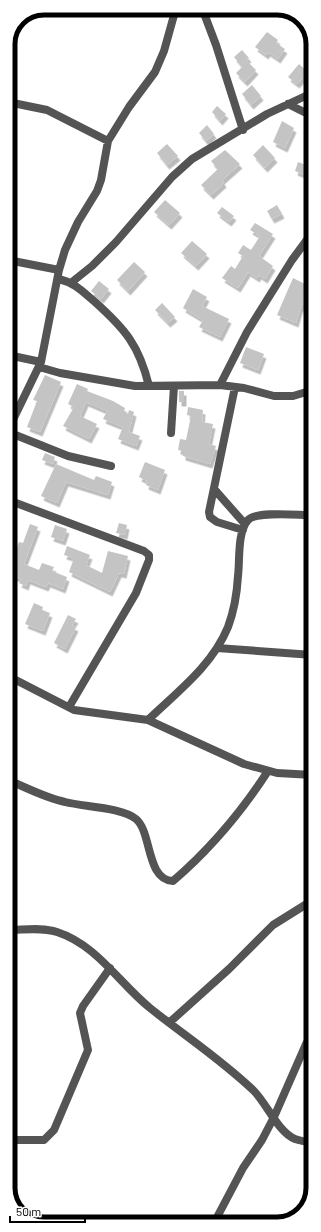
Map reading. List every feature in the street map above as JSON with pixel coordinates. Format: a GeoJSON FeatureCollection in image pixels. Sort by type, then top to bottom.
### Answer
{"type":"FeatureCollection","features":[{"type":"Feature","properties":{"kind":"street"},"geometry":{"type":"LineString","coordinates":[[15,420],[40,364],[59,279],[59,270],[70,237],[97,191],[101,180],[108,141],[129,107],[155,72],[167,43],[174,15]]}},
{"type":"Feature","properties":{"kind":"street"},"geometry":{"type":"LineString","coordinates":[[204,15],[243,130]]}},
{"type":"Feature","properties":{"kind":"street"},"geometry":{"type":"LineString","coordinates":[[72,282],[92,266],[116,242],[172,177],[192,159],[243,130],[267,114],[306,95]]}},
{"type":"Feature","properties":{"kind":"street"},"geometry":{"type":"LineString","coordinates":[[15,103],[47,110],[108,141]]}},
{"type":"Feature","properties":{"kind":"street"},"geometry":{"type":"LineString","coordinates":[[288,104],[306,112]]}},
{"type":"Feature","properties":{"kind":"street"},"geometry":{"type":"LineString","coordinates":[[220,385],[247,332],[292,260],[306,241]]}},
{"type":"Feature","properties":{"kind":"street"},"geometry":{"type":"LineString","coordinates":[[15,261],[59,270]]}},
{"type":"Feature","properties":{"kind":"street"},"geometry":{"type":"LineString","coordinates":[[59,279],[72,282],[123,328],[138,351],[144,365],[149,386]]}},
{"type":"Feature","properties":{"kind":"street"},"geometry":{"type":"LineString","coordinates":[[15,357],[40,364],[60,373],[134,386],[220,385],[274,396],[292,396],[306,392]]}},
{"type":"Feature","properties":{"kind":"street"},"geometry":{"type":"LineString","coordinates":[[171,433],[174,386]]}},
{"type":"Feature","properties":{"kind":"street"},"geometry":{"type":"LineString","coordinates":[[235,387],[209,512],[210,517],[217,522],[244,527]]}},
{"type":"Feature","properties":{"kind":"street"},"geometry":{"type":"LineString","coordinates":[[15,431],[68,456],[111,466]]}},
{"type":"Feature","properties":{"kind":"street"},"geometry":{"type":"LineString","coordinates":[[214,489],[244,527]]}},
{"type":"Feature","properties":{"kind":"street"},"geometry":{"type":"LineString","coordinates":[[15,503],[144,551],[149,555],[149,560],[136,593],[69,707]]}},
{"type":"Feature","properties":{"kind":"street"},"geometry":{"type":"LineString","coordinates":[[148,720],[200,670],[217,648],[228,627],[235,603],[244,527],[253,516],[306,515]]}},
{"type":"Feature","properties":{"kind":"street"},"geometry":{"type":"LineString","coordinates":[[217,648],[306,654]]}},
{"type":"Feature","properties":{"kind":"street"},"geometry":{"type":"LineString","coordinates":[[15,680],[69,707],[99,714],[148,720],[244,764],[268,771],[306,774]]}},
{"type":"Feature","properties":{"kind":"street"},"geometry":{"type":"LineString","coordinates":[[15,783],[59,801],[118,812],[136,819],[141,825],[154,864],[160,874],[167,881],[173,881],[219,834],[254,793],[268,771]]}},
{"type":"Feature","properties":{"kind":"street"},"geometry":{"type":"LineString","coordinates":[[170,1022],[229,969],[273,925],[306,904]]}},
{"type":"Feature","properties":{"kind":"street"},"geometry":{"type":"LineString","coordinates":[[15,930],[42,929],[56,932],[75,940],[110,968],[149,1007],[170,1022],[255,1092],[283,1130],[294,1139],[306,1142]]}},
{"type":"Feature","properties":{"kind":"street"},"geometry":{"type":"LineString","coordinates":[[15,1140],[44,1140],[54,1130],[88,1050],[80,1013],[83,1006],[110,968]]}},
{"type":"Feature","properties":{"kind":"street"},"geometry":{"type":"LineString","coordinates":[[218,1217],[243,1168],[262,1140],[274,1117],[306,1044]]}},
{"type":"Feature","properties":{"kind":"building"},"geometry":{"type":"Polygon","coordinates":[[[267,32],[278,40],[276,43],[285,49],[278,59],[268,52],[266,55],[255,47],[267,32]]]}},
{"type":"Feature","properties":{"kind":"building"},"geometry":{"type":"Polygon","coordinates":[[[242,50],[249,58],[246,60],[256,70],[245,82],[236,73],[242,67],[234,57],[242,50]]]}},
{"type":"Feature","properties":{"kind":"building"},"geometry":{"type":"Polygon","coordinates":[[[299,64],[306,70],[306,74],[297,84],[288,77],[299,64]]]}},
{"type":"Feature","properties":{"kind":"building"},"geometry":{"type":"Polygon","coordinates":[[[252,85],[261,96],[251,105],[242,94],[252,85]]]}},
{"type":"Feature","properties":{"kind":"building"},"geometry":{"type":"Polygon","coordinates":[[[217,106],[226,114],[220,121],[212,112],[217,106]]]}},
{"type":"Feature","properties":{"kind":"building"},"geometry":{"type":"Polygon","coordinates":[[[282,121],[294,128],[285,148],[273,142],[282,121]]]}},
{"type":"Feature","properties":{"kind":"building"},"geometry":{"type":"Polygon","coordinates":[[[207,125],[214,134],[206,141],[199,133],[207,125]]]}},
{"type":"Feature","properties":{"kind":"building"},"geometry":{"type":"Polygon","coordinates":[[[167,144],[178,156],[167,165],[157,153],[167,144]]]}},
{"type":"Feature","properties":{"kind":"building"},"geometry":{"type":"Polygon","coordinates":[[[263,145],[275,158],[265,168],[253,155],[263,145]]]}},
{"type":"Feature","properties":{"kind":"building"},"geometry":{"type":"Polygon","coordinates":[[[225,150],[240,164],[222,180],[224,183],[211,195],[201,185],[218,169],[211,161],[225,150]]]}},
{"type":"Feature","properties":{"kind":"building"},"geometry":{"type":"Polygon","coordinates":[[[298,162],[306,165],[306,176],[295,171],[298,162]]]}},
{"type":"Feature","properties":{"kind":"building"},"geometry":{"type":"Polygon","coordinates":[[[165,200],[180,213],[169,225],[154,212],[165,200]]]}},
{"type":"Feature","properties":{"kind":"building"},"geometry":{"type":"Polygon","coordinates":[[[277,205],[282,214],[272,219],[267,211],[277,205]]]}},
{"type":"Feature","properties":{"kind":"building"},"geometry":{"type":"Polygon","coordinates":[[[222,207],[234,216],[229,222],[217,213],[222,207]]]}},
{"type":"Feature","properties":{"kind":"building"},"geometry":{"type":"Polygon","coordinates":[[[255,223],[273,234],[259,256],[273,266],[265,279],[259,275],[257,278],[248,272],[238,288],[222,278],[231,266],[235,269],[243,256],[238,253],[243,245],[251,250],[260,236],[250,230],[255,223]]]}},
{"type":"Feature","properties":{"kind":"building"},"geometry":{"type":"Polygon","coordinates":[[[192,241],[207,254],[196,266],[181,253],[192,241]]]}},
{"type":"Feature","properties":{"kind":"building"},"geometry":{"type":"Polygon","coordinates":[[[134,262],[145,272],[128,291],[117,280],[134,262]]]}},
{"type":"Feature","properties":{"kind":"building"},"geometry":{"type":"Polygon","coordinates":[[[293,278],[306,284],[306,297],[300,309],[296,323],[277,315],[293,278]]]}},
{"type":"Feature","properties":{"kind":"building"},"geometry":{"type":"Polygon","coordinates":[[[99,281],[109,289],[101,299],[91,291],[99,281]]]}},
{"type":"Feature","properties":{"kind":"building"},"geometry":{"type":"Polygon","coordinates":[[[193,289],[207,297],[202,306],[229,319],[220,337],[199,327],[203,320],[183,308],[193,289]]]}},
{"type":"Feature","properties":{"kind":"building"},"geometry":{"type":"Polygon","coordinates":[[[162,303],[175,317],[168,323],[155,310],[162,303]]]}},
{"type":"Feature","properties":{"kind":"building"},"geometry":{"type":"Polygon","coordinates":[[[246,347],[264,354],[258,370],[240,363],[246,347]]]}},
{"type":"Feature","properties":{"kind":"building"},"geometry":{"type":"Polygon","coordinates":[[[45,375],[61,382],[40,432],[27,427],[37,401],[33,400],[45,375]]]}},
{"type":"Feature","properties":{"kind":"building"},"geometry":{"type":"Polygon","coordinates":[[[77,384],[88,389],[87,391],[113,401],[125,408],[124,411],[128,414],[129,410],[134,412],[129,432],[140,436],[136,446],[118,439],[123,427],[103,419],[107,411],[86,402],[80,416],[97,424],[89,439],[63,426],[74,407],[68,404],[77,384]]]}},
{"type":"Feature","properties":{"kind":"building"},"geometry":{"type":"Polygon","coordinates":[[[179,391],[184,391],[184,402],[179,402],[179,391]]]}},
{"type":"Feature","properties":{"kind":"building"},"geometry":{"type":"Polygon","coordinates":[[[188,407],[203,410],[202,422],[213,424],[209,444],[216,446],[210,464],[183,456],[183,451],[178,450],[180,439],[186,440],[191,416],[187,415],[188,407]]]}},
{"type":"Feature","properties":{"kind":"building"},"geometry":{"type":"Polygon","coordinates":[[[45,453],[55,457],[53,464],[42,460],[45,453]]]}},
{"type":"Feature","properties":{"kind":"building"},"geometry":{"type":"Polygon","coordinates":[[[145,462],[165,470],[158,490],[146,485],[147,481],[139,477],[145,462]]]}},
{"type":"Feature","properties":{"kind":"building"},"geometry":{"type":"Polygon","coordinates":[[[56,464],[94,480],[96,476],[112,482],[108,495],[66,482],[57,503],[41,496],[56,464]]]}},
{"type":"Feature","properties":{"kind":"building"},"geometry":{"type":"Polygon","coordinates":[[[119,523],[127,525],[125,535],[116,533],[119,523]]]}},
{"type":"Feature","properties":{"kind":"building"},"geometry":{"type":"Polygon","coordinates":[[[30,524],[38,527],[24,564],[39,570],[42,563],[54,567],[52,571],[67,577],[63,589],[48,583],[46,587],[28,580],[26,586],[19,583],[21,579],[15,577],[15,552],[19,542],[23,543],[30,524]]]}},
{"type":"Feature","properties":{"kind":"building"},"geometry":{"type":"Polygon","coordinates":[[[55,525],[67,529],[63,541],[51,537],[55,525]]]}},
{"type":"Feature","properties":{"kind":"building"},"geometry":{"type":"Polygon","coordinates":[[[67,546],[90,555],[86,565],[102,573],[108,551],[128,556],[124,574],[119,573],[110,592],[69,572],[74,558],[64,555],[67,546]]]}},
{"type":"Feature","properties":{"kind":"building"},"geometry":{"type":"Polygon","coordinates":[[[34,603],[43,607],[42,610],[50,613],[43,631],[25,624],[34,603]]]}},
{"type":"Feature","properties":{"kind":"building"},"geometry":{"type":"Polygon","coordinates":[[[68,615],[76,619],[72,625],[76,627],[65,649],[54,643],[68,615]]]}}]}
